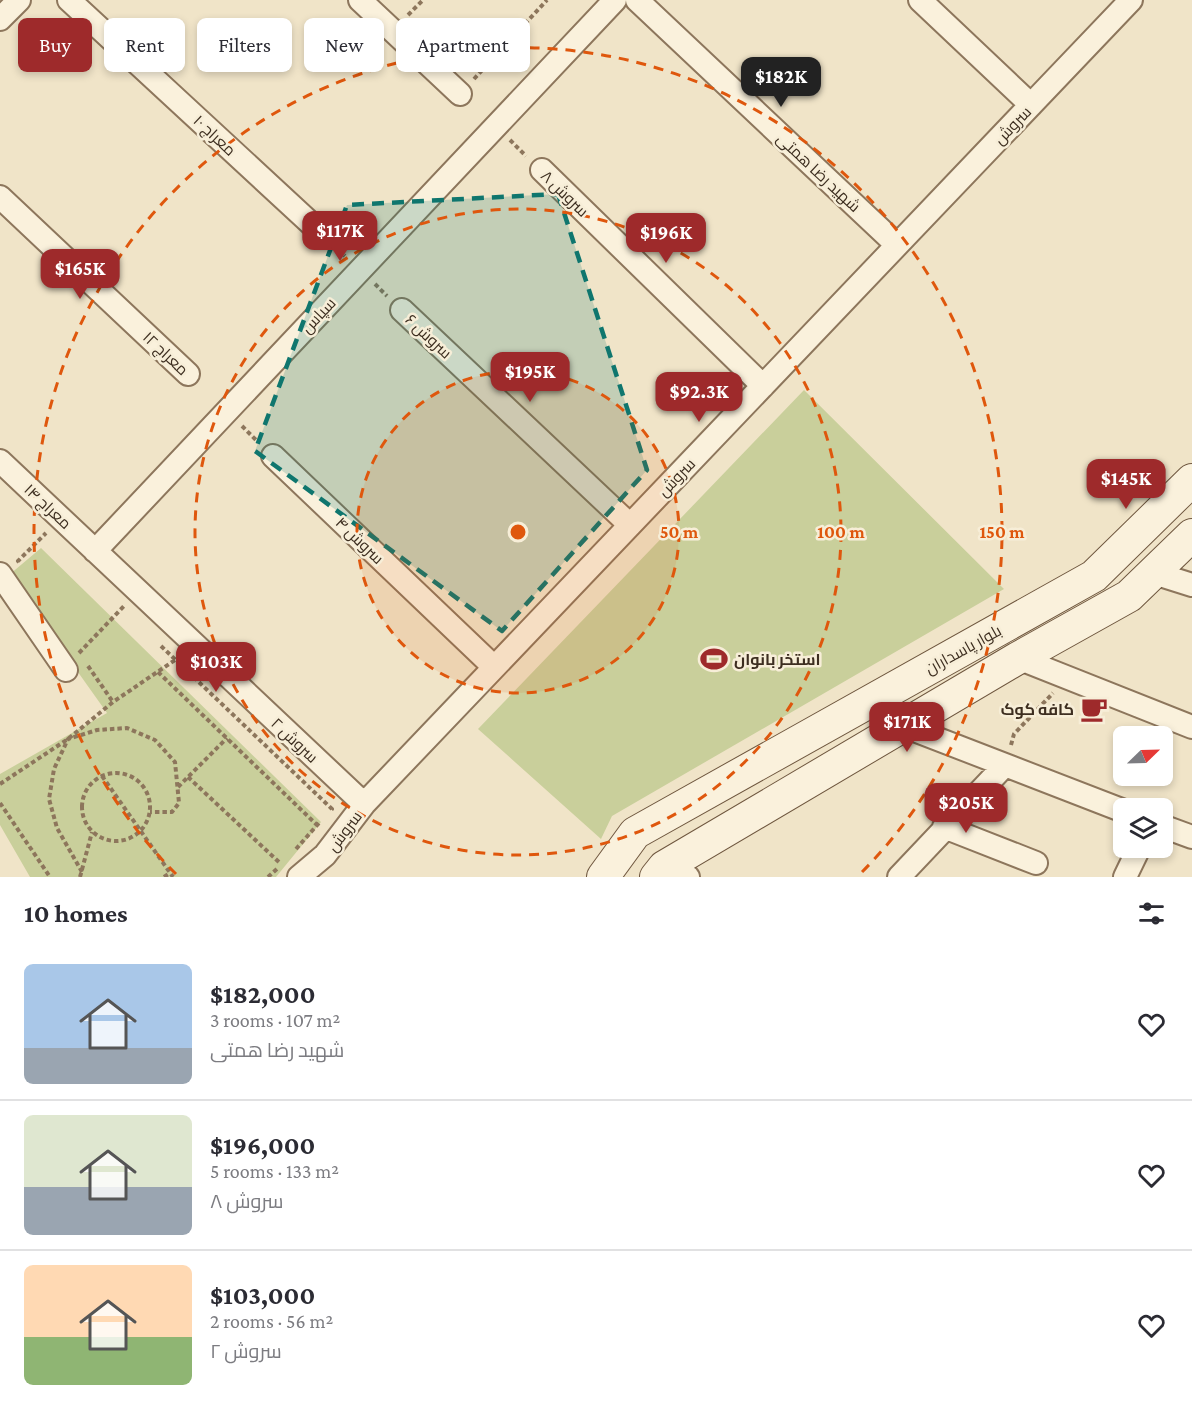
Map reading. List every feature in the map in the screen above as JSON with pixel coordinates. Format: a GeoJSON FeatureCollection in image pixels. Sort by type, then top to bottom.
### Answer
{"type":"FeatureCollection","features":[{"type":"Feature","properties":{"kind":"main road","name":"بلوار پاسداران"},"geometry":{"type":"LineString","coordinates":[[603,877],[636,833],[1094,576],[1192,480]]}},
{"type":"Feature","properties":{"kind":"main road"},"geometry":{"type":"LineString","coordinates":[[669,874],[904,726],[1018,658],[1129,596],[1192,535]]}},
{"type":"Feature","properties":{"kind":"street"},"geometry":{"type":"LineString","coordinates":[[0,19],[19,0]]}},
{"type":"Feature","properties":{"kind":"street","name":"معراج ۱۰"},"geometry":{"type":"LineString","coordinates":[[69,0],[320,232]]}},
{"type":"Feature","properties":{"kind":"street"},"geometry":{"type":"LineString","coordinates":[[360,0],[460,94]]}},
{"type":"Feature","properties":{"kind":"street","name":"سپاس"},"geometry":{"type":"LineString","coordinates":[[96,551],[615,0]]}},
{"type":"Feature","properties":{"kind":"street","name":"شهید رضا همتی"},"geometry":{"type":"LineString","coordinates":[[637,0],[897,245]]}},
{"type":"Feature","properties":{"kind":"street"},"geometry":{"type":"LineString","coordinates":[[920,0],[1031,105]]}},
{"type":"Feature","properties":{"kind":"street","name":"سروش"},"geometry":{"type":"LineString","coordinates":[[290,871],[325,855],[364,804],[1131,0]]}},
{"type":"Feature","properties":{"kind":"street","name":"سروش ۸"},"geometry":{"type":"LineString","coordinates":[[542,170],[763,386]]}},
{"type":"Feature","properties":{"kind":"street","name":"معراج ۱۲"},"geometry":{"type":"LineString","coordinates":[[0,197],[188,374]]}},
{"type":"Feature","properties":{"kind":"street","name":"سروش ۶"},"geometry":{"type":"LineString","coordinates":[[402,310],[630,525]]}},
{"type":"Feature","properties":{"kind":"street","name":"سروش ۴"},"geometry":{"type":"LineString","coordinates":[[273,456],[494,667]]}},
{"type":"Feature","properties":{"kind":"street","name":"معراج ۱۴"},"geometry":{"type":"LineString","coordinates":[[0,461],[96,551]]}},
{"type":"Feature","properties":{"kind":"street","name":"سروش ۲"},"geometry":{"type":"LineString","coordinates":[[96,551],[130,599],[195,646],[364,804]]}},
{"type":"Feature","properties":{"kind":"street"},"geometry":{"type":"LineString","coordinates":[[1154,573],[1192,585]]}},
{"type":"Feature","properties":{"kind":"street"},"geometry":{"type":"LineString","coordinates":[[0,574],[73,661]]}},
{"type":"Feature","properties":{"kind":"street"},"geometry":{"type":"LineString","coordinates":[[1018,658],[1192,727]]}},
{"type":"Feature","properties":{"kind":"street"},"geometry":{"type":"LineString","coordinates":[[904,726],[1113,807]]}},
{"type":"Feature","properties":{"kind":"street"},"geometry":{"type":"LineString","coordinates":[[899,877],[1005,765]]}},
{"type":"Feature","properties":{"kind":"street"},"geometry":{"type":"LineString","coordinates":[[945,827],[1036,863]]}},
{"type":"Feature","properties":{"kind":"street"},"geometry":{"type":"LineString","coordinates":[[1173,830],[1192,837]]}},
{"type":"Feature","properties":{"kind":"street"},"geometry":{"type":"LineString","coordinates":[[1125,877],[1134,858]]}},
{"type":"Feature","properties":{"kind":"path"},"geometry":{"type":"LineString","coordinates":[[460,94],[547,0]]}},
{"type":"Feature","properties":{"kind":"path","name":"سروش ۸"},"geometry":{"type":"LineString","coordinates":[[495,127],[542,170]]}},
{"type":"Feature","properties":{"kind":"path"},"geometry":{"type":"LineString","coordinates":[[320,232],[360,270]]}},
{"type":"Feature","properties":{"kind":"path","name":"سروش ۶"},"geometry":{"type":"LineString","coordinates":[[360,270],[402,310]]}},
{"type":"Feature","properties":{"kind":"path"},"geometry":{"type":"LineString","coordinates":[[227,412],[273,456]]}},
{"type":"Feature","properties":{"kind":"path"},"geometry":{"type":"LineString","coordinates":[[25,570],[18,561],[61,518]]}},
{"type":"Feature","properties":{"kind":"path"},"geometry":{"type":"LineString","coordinates":[[130,599],[130,615]]}},
{"type":"Feature","properties":{"kind":"path"},"geometry":{"type":"LineString","coordinates":[[73,661],[130,599]]}},
{"type":"Feature","properties":{"kind":"path"},"geometry":{"type":"LineString","coordinates":[[73,644],[73,661],[113,702]]}},
{"type":"Feature","properties":{"kind":"path"},"geometry":{"type":"LineString","coordinates":[[160,645],[332,809],[317,825],[290,871],[268,877]]}},
{"type":"Feature","properties":{"kind":"path"},"geometry":{"type":"LineString","coordinates":[[0,784],[68,739],[113,702],[195,646]]}},
{"type":"Feature","properties":{"kind":"path"},"geometry":{"type":"LineString","coordinates":[[158,672],[317,825]]}},
{"type":"Feature","properties":{"kind":"path"},"geometry":{"type":"LineString","coordinates":[[1005,765],[1014,734],[1068,678]]}},
{"type":"Feature","properties":{"kind":"path"},"geometry":{"type":"LineString","coordinates":[[81,874],[57,828],[49,799],[54,770],[68,739],[97,730],[127,729],[155,740],[175,762],[179,803],[172,812],[150,812]]}},
{"type":"Feature","properties":{"kind":"path"},"geometry":{"type":"LineString","coordinates":[[177,787],[227,738]]}},
{"type":"Feature","properties":{"kind":"path"},"geometry":{"type":"LineString","coordinates":[[109,773],[131,776],[147,791],[150,812],[141,831],[122,841],[100,838],[85,824],[81,802],[91,783],[102,776],[109,773]]}},
{"type":"Feature","properties":{"kind":"path"},"geometry":{"type":"LineString","coordinates":[[102,776],[171,875],[164,877]]}},
{"type":"Feature","properties":{"kind":"path"},"geometry":{"type":"LineString","coordinates":[[188,777],[290,871]]}},
{"type":"Feature","properties":{"kind":"path"},"geometry":{"type":"LineString","coordinates":[[0,803],[50,877]]}},
{"type":"Feature","properties":{"kind":"path"},"geometry":{"type":"LineString","coordinates":[[81,874],[93,831]]}},
{"type":"Feature","properties":{"kind":"highlighted area"},"geometry":{"type":"Polygon","coordinates":[[[558,194],[647,470],[502,631],[255,451],[347,205],[558,194]]]}},
{"type":"Feature","properties":{"kind":"green space","name":"استخر بانوان"},"geometry":{"type":"Polygon","coordinates":[[[804,390],[1004,589],[612,816],[601,839],[478,729],[804,390]]]}},
{"type":"Feature","properties":{"kind":"green space"},"geometry":{"type":"Polygon","coordinates":[[[41,548],[321,822],[276,877],[30,877],[0,825],[0,774],[107,713],[9,575],[41,548]]]}},
{"type":"Feature","properties":{"kind":"place","name":"استخر بانوان"},"geometry":{"type":"Point","coordinates":[714,659]}},
{"type":"Feature","properties":{"kind":"place","name":"کافه کوک"},"geometry":{"type":"Point","coordinates":[1094,709]}}]}
